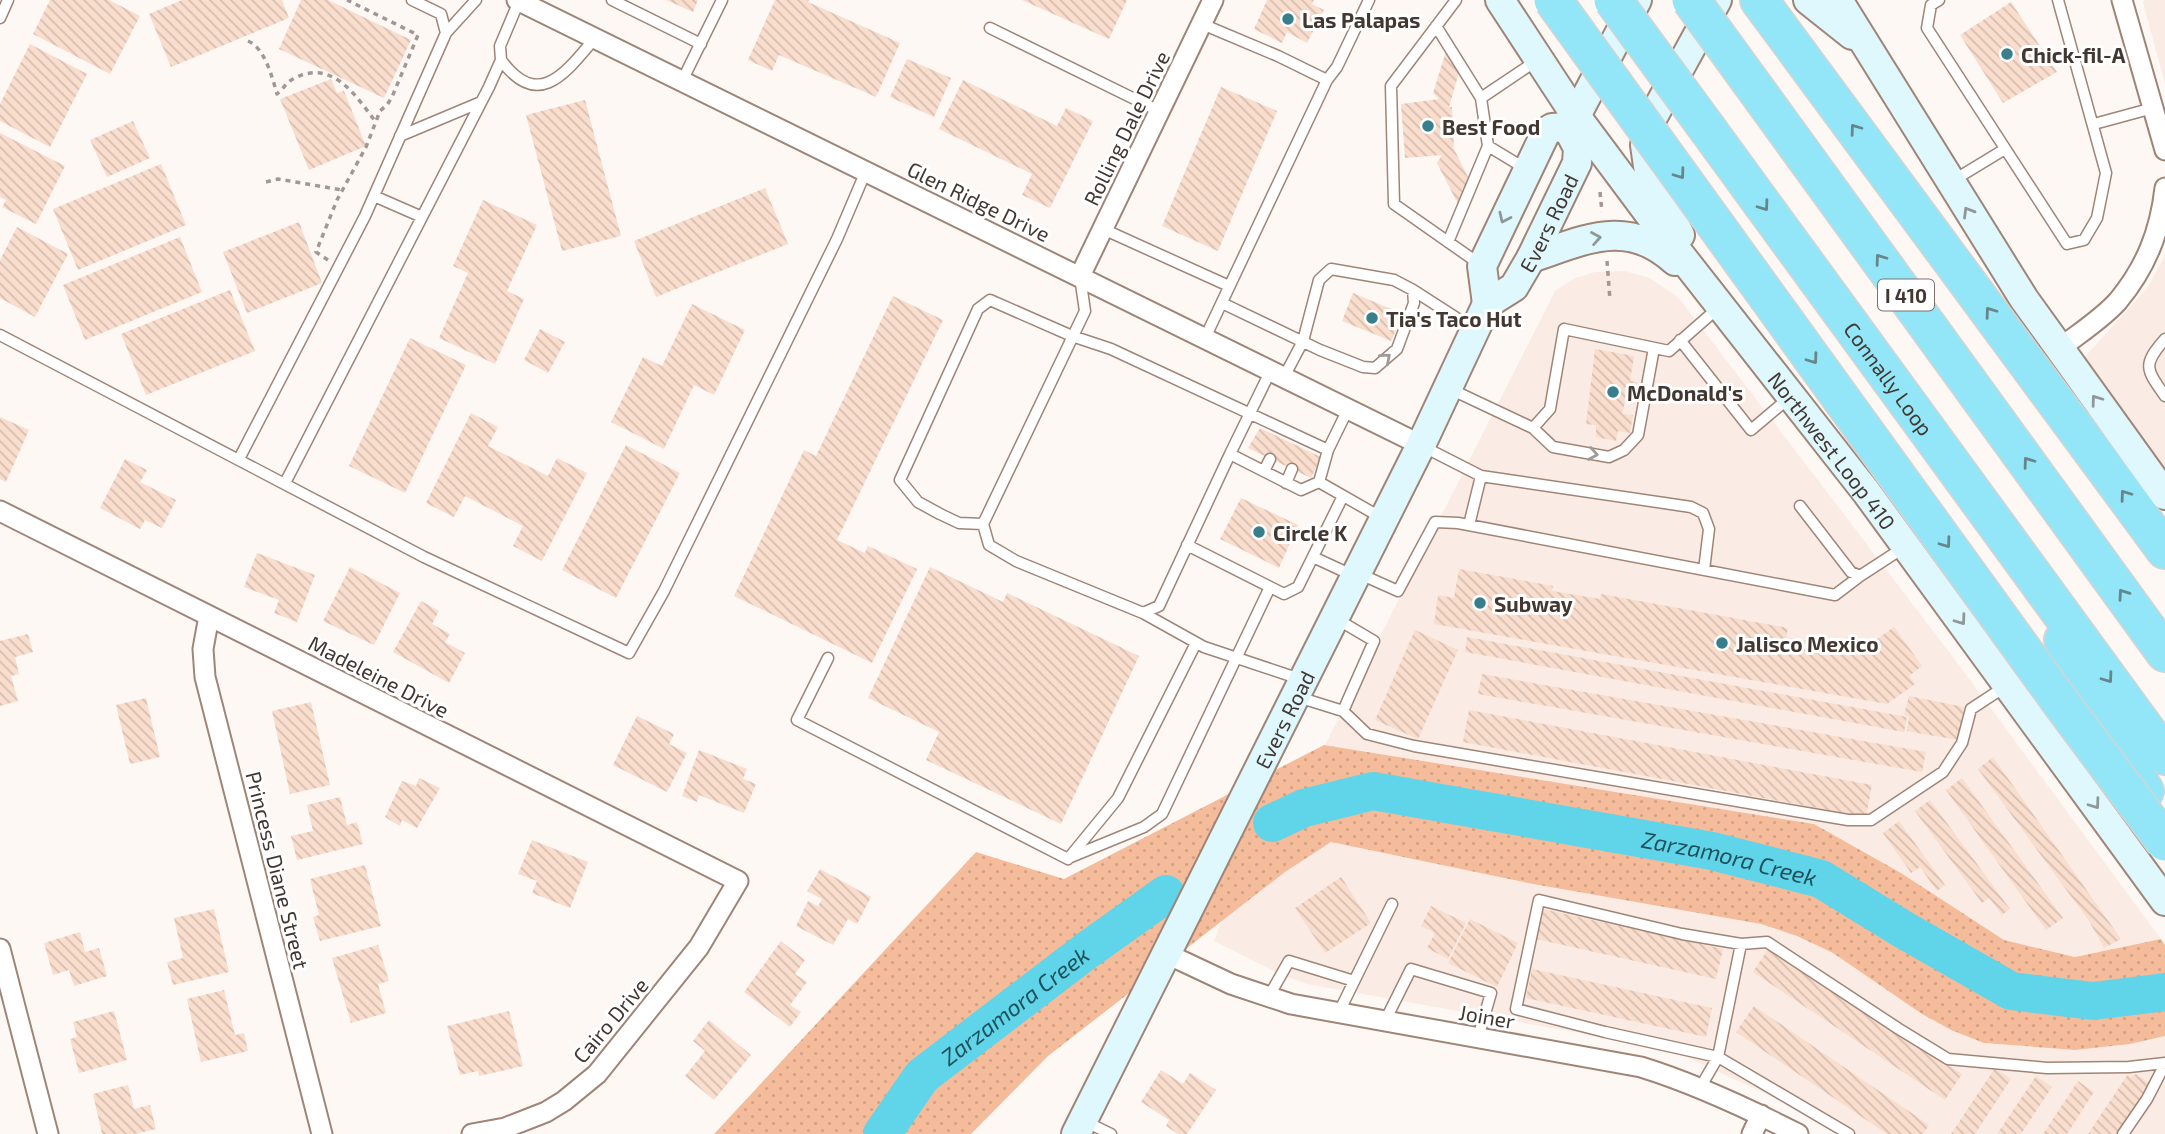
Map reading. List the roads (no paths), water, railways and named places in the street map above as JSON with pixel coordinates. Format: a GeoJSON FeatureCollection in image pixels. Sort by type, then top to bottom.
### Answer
{"type":"FeatureCollection","features":[{"type":"Feature","properties":{"kind":"highway"},"geometry":{"type":"LineString","coordinates":[[1553,0],[2064,707],[2165,842]]}},
{"type":"Feature","properties":{"kind":"highway","name":"Connally Loop"},"geometry":{"type":"LineString","coordinates":[[1614,0],[2165,756]]}},
{"type":"Feature","properties":{"kind":"highway","name":"I 410"},"geometry":{"type":"LineString","coordinates":[[1692,0],[2164,651]]}},
{"type":"Feature","properties":{"kind":"highway"},"geometry":{"type":"LineString","coordinates":[[1759,0],[2165,550]]}},
{"type":"Feature","properties":{"kind":"highway"},"geometry":{"type":"LineString","coordinates":[[2039,584],[2087,698],[2165,824]]}},
{"type":"Feature","properties":{"kind":"main road","name":"Northwest Loop 410"},"geometry":{"type":"LineString","coordinates":[[1500,0],[1539,59],[1571,122],[1792,396],[2008,684],[2165,901]]}},
{"type":"Feature","properties":{"kind":"main road"},"geometry":{"type":"LineString","coordinates":[[1571,122],[1637,0]]}},
{"type":"Feature","properties":{"kind":"main road"},"geometry":{"type":"LineString","coordinates":[[1714,298],[1649,173],[1645,145],[1650,124],[1717,0]]}},
{"type":"Feature","properties":{"kind":"main road"},"geometry":{"type":"LineString","coordinates":[[1808,0],[1870,50]]}},
{"type":"Feature","properties":{"kind":"main road"},"geometry":{"type":"LineString","coordinates":[[1844,2],[1870,50],[2017,288],[2165,495]]}},
{"type":"Feature","properties":{"kind":"main road","name":"Evers Road"},"geometry":{"type":"LineString","coordinates":[[1079,1127],[1448,388],[1487,304],[1482,266],[1527,170],[1546,132],[1571,122],[1578,148],[1577,163],[1514,287],[1487,304]]}},
{"type":"Feature","properties":{"kind":"main road"},"geometry":{"type":"LineString","coordinates":[[1531,258],[1588,239],[1616,235],[1640,238],[1667,254],[1714,298]]}},
{"type":"Feature","properties":{"kind":"street","name":"Rolling Dale Drive"},"geometry":{"type":"LineString","coordinates":[[1080,276],[1213,0]]}},
{"type":"Feature","properties":{"kind":"street"},"geometry":{"type":"LineString","coordinates":[[2122,0],[2165,150]]}},
{"type":"Feature","properties":{"kind":"street","name":"Glen Ridge Drive"},"geometry":{"type":"LineString","coordinates":[[520,1],[1421,445]]}},
{"type":"Feature","properties":{"kind":"street"},"geometry":{"type":"LineString","coordinates":[[2059,349],[2116,302],[2148,258],[2164,214],[2165,188]]}},
{"type":"Feature","properties":{"kind":"street","name":"Madeleine Drive"},"geometry":{"type":"LineString","coordinates":[[0,511],[738,881]]}},
{"type":"Feature","properties":{"kind":"street","name":"Princess Diane Street"},"geometry":{"type":"LineString","coordinates":[[209,616],[204,649],[205,677],[322,1134]]}},
{"type":"Feature","properties":{"kind":"street","name":"Cairo Drive"},"geometry":{"type":"LineString","coordinates":[[472,1134],[505,1128],[545,1112],[564,1101],[597,1074],[699,947],[738,881]]}},
{"type":"Feature","properties":{"kind":"street"},"geometry":{"type":"LineString","coordinates":[[0,949],[48,1134]]}},
{"type":"Feature","properties":{"kind":"street","name":"Joiner"},"geometry":{"type":"LineString","coordinates":[[1165,953],[1231,984],[1292,1004],[1642,1067],[1700,1088],[1798,1134]]}},
{"type":"Feature","properties":{"kind":"street"},"geometry":{"type":"LineString","coordinates":[[1752,1134],[1761,1115]]}},
{"type":"Feature","properties":{"kind":"lane"},"geometry":{"type":"LineString","coordinates":[[0,18],[8,0]]}},
{"type":"Feature","properties":{"kind":"lane"},"geometry":{"type":"LineString","coordinates":[[412,0],[440,14],[446,33]]}},
{"type":"Feature","properties":{"kind":"lane"},"geometry":{"type":"LineString","coordinates":[[239,459],[374,196],[446,33],[476,0]]}},
{"type":"Feature","properties":{"kind":"lane"},"geometry":{"type":"LineString","coordinates":[[612,0],[701,44]]}},
{"type":"Feature","properties":{"kind":"lane"},"geometry":{"type":"LineString","coordinates":[[682,81],[722,0]]}},
{"type":"Feature","properties":{"kind":"lane"},"geometry":{"type":"LineString","coordinates":[[1205,338],[1326,80],[1337,67],[1369,0]]}},
{"type":"Feature","properties":{"kind":"lane"},"geometry":{"type":"LineString","coordinates":[[1456,0],[1391,86],[1394,204],[1482,266]]}},
{"type":"Feature","properties":{"kind":"lane"},"geometry":{"type":"LineString","coordinates":[[1939,0],[1931,5],[1927,28],[2067,244],[2084,240],[2098,218],[2106,173],[2058,0]]}},
{"type":"Feature","properties":{"kind":"lane"},"geometry":{"type":"LineString","coordinates":[[285,483],[481,102],[501,60],[500,46],[520,1]]}},
{"type":"Feature","properties":{"kind":"lane"},"geometry":{"type":"LineString","coordinates":[[1202,24],[1278,56],[1326,80]]}},
{"type":"Feature","properties":{"kind":"lane"},"geometry":{"type":"LineString","coordinates":[[1436,26],[1481,98],[1488,146],[1448,242]]}},
{"type":"Feature","properties":{"kind":"lane"},"geometry":{"type":"LineString","coordinates":[[990,28],[1159,111]]}},
{"type":"Feature","properties":{"kind":"lane"},"geometry":{"type":"LineString","coordinates":[[501,60],[519,79],[533,84],[545,84],[558,79],[569,69],[595,38]]}},
{"type":"Feature","properties":{"kind":"lane"},"geometry":{"type":"LineString","coordinates":[[1481,98],[1539,59]]}},
{"type":"Feature","properties":{"kind":"lane"},"geometry":{"type":"LineString","coordinates":[[400,136],[481,102]]}},
{"type":"Feature","properties":{"kind":"lane"},"geometry":{"type":"LineString","coordinates":[[2094,124],[2153,108]]}},
{"type":"Feature","properties":{"kind":"lane"},"geometry":{"type":"LineString","coordinates":[[1488,146],[1527,170]]}},
{"type":"Feature","properties":{"kind":"lane"},"geometry":{"type":"LineString","coordinates":[[1950,182],[2004,149]]}},
{"type":"Feature","properties":{"kind":"lane"},"geometry":{"type":"LineString","coordinates":[[0,335],[424,557],[629,653],[664,591],[837,239],[866,171]]}},
{"type":"Feature","properties":{"kind":"lane"},"geometry":{"type":"LineString","coordinates":[[374,196],[422,217]]}},
{"type":"Feature","properties":{"kind":"lane"},"geometry":{"type":"LineString","coordinates":[[1103,229],[1229,286]]}},
{"type":"Feature","properties":{"kind":"lane"},"geometry":{"type":"LineString","coordinates":[[1143,613],[1159,606],[1250,413],[1303,341],[1319,280],[1331,269],[1394,280],[1475,330]]}},
{"type":"Feature","properties":{"kind":"lane"},"geometry":{"type":"LineString","coordinates":[[1080,276],[1085,310],[983,524],[989,545],[1016,561],[1143,613],[1196,643],[1236,658],[1298,688],[1343,711],[1367,734],[1414,746],[1848,820],[1871,820],[1942,772],[1962,743],[1971,709],[2008,684]]}},
{"type":"Feature","properties":{"kind":"lane"},"geometry":{"type":"LineString","coordinates":[[1222,303],[1363,367],[1375,368],[1397,348],[1414,303],[1413,290]]}},
{"type":"Feature","properties":{"kind":"lane"},"geometry":{"type":"LineString","coordinates":[[1533,428],[1550,410],[1564,329],[1669,351],[1714,298]]}},
{"type":"Feature","properties":{"kind":"lane"},"geometry":{"type":"LineString","coordinates":[[983,524],[959,523],[940,514],[918,502],[900,481],[978,309],[990,300],[1072,336],[1111,349],[1250,413],[1304,444],[1328,450]]}},
{"type":"Feature","properties":{"kind":"lane"},"geometry":{"type":"LineString","coordinates":[[2165,339],[2150,356],[2149,374],[2165,396]]}},
{"type":"Feature","properties":{"kind":"lane"},"geometry":{"type":"LineString","coordinates":[[1680,340],[1751,430],[1792,396]]}},
{"type":"Feature","properties":{"kind":"lane"},"geometry":{"type":"LineString","coordinates":[[1448,388],[1533,428],[1553,447],[1609,457],[1624,450],[1638,435],[1654,348]]}},
{"type":"Feature","properties":{"kind":"lane"},"geometry":{"type":"LineString","coordinates":[[1319,482],[1328,450],[1348,409]]}},
{"type":"Feature","properties":{"kind":"lane"},"geometry":{"type":"LineString","coordinates":[[1421,445],[1481,476],[1690,508],[1703,513],[1709,529],[1704,570]]}},
{"type":"Feature","properties":{"kind":"lane"},"geometry":{"type":"LineString","coordinates":[[1230,454],[1301,490],[1319,482]]}},
{"type":"Feature","properties":{"kind":"lane"},"geometry":{"type":"LineString","coordinates":[[1264,471],[1270,459]]}},
{"type":"Feature","properties":{"kind":"lane"},"geometry":{"type":"LineString","coordinates":[[1286,482],[1292,469]]}},
{"type":"Feature","properties":{"kind":"lane"},"geometry":{"type":"LineString","coordinates":[[1469,525],[1481,476]]}},
{"type":"Feature","properties":{"kind":"lane"},"geometry":{"type":"LineString","coordinates":[[1319,482],[1384,518]]}},
{"type":"Feature","properties":{"kind":"lane"},"geometry":{"type":"LineString","coordinates":[[1187,545],[1284,594],[1298,587],[1343,496]]}},
{"type":"Feature","properties":{"kind":"lane"},"geometry":{"type":"LineString","coordinates":[[1800,506],[1851,572],[1860,576]]}},
{"type":"Feature","properties":{"kind":"lane"},"geometry":{"type":"LineString","coordinates":[[1313,557],[1398,591],[1435,522],[1469,525],[1835,595],[1906,546]]}},
{"type":"Feature","properties":{"kind":"lane"},"geometry":{"type":"LineString","coordinates":[[828,658],[797,720],[1068,859],[1144,827],[1162,814],[1270,587]]}},
{"type":"Feature","properties":{"kind":"lane"},"geometry":{"type":"LineString","coordinates":[[1334,617],[1374,640],[1343,711]]}},
{"type":"Feature","properties":{"kind":"lane"},"geometry":{"type":"LineString","coordinates":[[1068,859],[1118,798],[1196,643]]}},
{"type":"Feature","properties":{"kind":"lane"},"geometry":{"type":"LineString","coordinates":[[1849,1134],[1718,1057],[1516,1009],[1539,900],[1682,934],[1741,944],[1767,942],[1948,1059],[2048,1068],[2129,1067],[2165,1063]]}},
{"type":"Feature","properties":{"kind":"lane"},"geometry":{"type":"LineString","coordinates":[[1339,1013],[1392,904]]}},
{"type":"Feature","properties":{"kind":"lane"},"geometry":{"type":"LineString","coordinates":[[1700,1088],[1718,1057],[1741,944]]}},
{"type":"Feature","properties":{"kind":"lane"},"geometry":{"type":"LineString","coordinates":[[1269,996],[1289,961],[1354,981]]}},
{"type":"Feature","properties":{"kind":"lane"},"geometry":{"type":"LineString","coordinates":[[1385,1021],[1411,969],[1491,993],[1478,1038]]}},
{"type":"Feature","properties":{"kind":"lane"},"geometry":{"type":"LineString","coordinates":[[2123,1134],[2147,1099],[2165,1063]]}},
{"type":"Feature","properties":{"kind":"lane"},"geometry":{"type":"LineString","coordinates":[[1079,1127],[1111,1134]]}},
{"type":"Feature","properties":{"kind":"waterway","name":"Zarzamora Creek"},"geometry":{"type":"LineString","coordinates":[[1272,823],[1304,808],[1373,791],[1712,851],[1821,879],[2011,991],[2093,1001],[2165,992]]}},
{"type":"Feature","properties":{"kind":"waterway","name":"Zarzamora Creek"},"geometry":{"type":"LineString","coordinates":[[882,1134],[922,1076],[1086,951],[1166,894]]}},
{"type":"Feature","properties":{"kind":"place","name":"Las Palapas"},"geometry":{"type":"Point","coordinates":[1288,19]}},
{"type":"Feature","properties":{"kind":"place","name":"Chick-fil-A"},"geometry":{"type":"Point","coordinates":[2007,54]}},
{"type":"Feature","properties":{"kind":"place","name":"Best Food"},"geometry":{"type":"Point","coordinates":[1428,126]}},
{"type":"Feature","properties":{"kind":"place","name":"Tia's Taco Hut"},"geometry":{"type":"Point","coordinates":[1372,318]}},
{"type":"Feature","properties":{"kind":"place","name":"McDonald's"},"geometry":{"type":"Point","coordinates":[1613,392]}},
{"type":"Feature","properties":{"kind":"place","name":"Circle K"},"geometry":{"type":"Point","coordinates":[1259,532]}},
{"type":"Feature","properties":{"kind":"place","name":"Subway"},"geometry":{"type":"Point","coordinates":[1480,603]}},
{"type":"Feature","properties":{"kind":"place","name":"Jalisco Mexico"},"geometry":{"type":"Point","coordinates":[1722,643]}}]}
